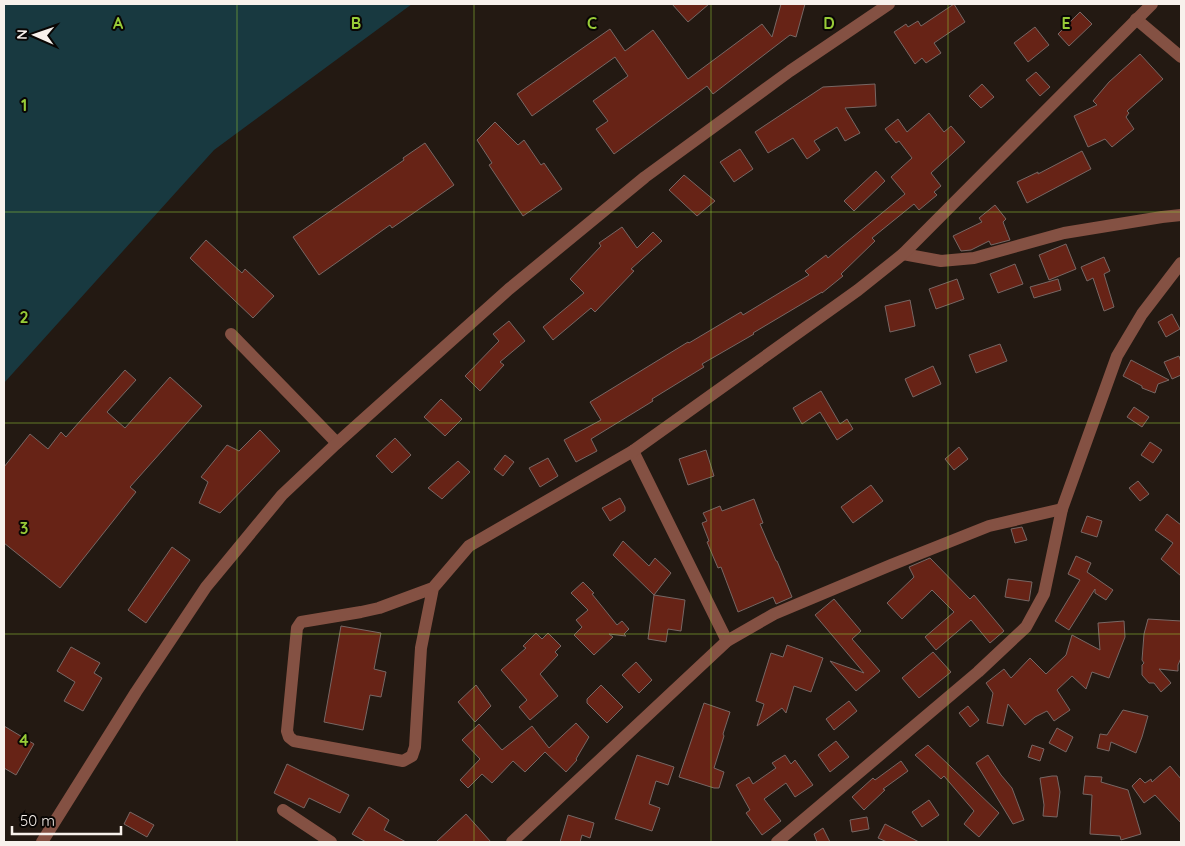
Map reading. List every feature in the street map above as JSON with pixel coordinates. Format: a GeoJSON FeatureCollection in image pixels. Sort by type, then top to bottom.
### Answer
{"type":"FeatureCollection","features":[{"type":"Feature","properties":{"kind":"street"},"geometry":{"type":"LineString","coordinates":[[42,842],[136,692],[206,587],[282,495],[337,443],[509,289],[645,177],[790,71],[889,4]]}},
{"type":"Feature","properties":{"kind":"street"},"geometry":{"type":"LineString","coordinates":[[433,588],[379,608],[302,622],[297,628],[287,731],[289,737],[294,741],[403,762],[412,756],[415,748],[420,648],[433,588],[469,546],[633,451],[858,290],[903,254],[1152,4]]}},
{"type":"Feature","properties":{"kind":"street"},"geometry":{"type":"LineString","coordinates":[[1136,19],[1181,57]]}},
{"type":"Feature","properties":{"kind":"street"},"geometry":{"type":"LineString","coordinates":[[903,254],[941,261],[974,258],[1064,233],[1181,215]]}},
{"type":"Feature","properties":{"kind":"street"},"geometry":{"type":"LineString","coordinates":[[776,842],[978,672],[1026,627],[1044,594],[1062,509],[1117,356],[1142,314],[1181,263]]}},
{"type":"Feature","properties":{"kind":"street"},"geometry":{"type":"LineString","coordinates":[[231,334],[337,443]]}},
{"type":"Feature","properties":{"kind":"street"},"geometry":{"type":"LineString","coordinates":[[633,451],[727,641]]}},
{"type":"Feature","properties":{"kind":"street"},"geometry":{"type":"LineString","coordinates":[[512,842],[727,641],[774,614],[989,526],[1062,509]]}},
{"type":"Feature","properties":{"kind":"street"},"geometry":{"type":"LineString","coordinates":[[283,810],[331,842]]}},
{"type":"Feature","properties":{"kind":"water"},"geometry":{"type":"Polygon","coordinates":[[[4,4],[412,4],[214,150],[4,383],[4,4]]]}},
{"type":"Feature","properties":{"kind":"building"},"geometry":{"type":"Polygon","coordinates":[[[672,4],[709,4],[688,22],[672,4]]]}},
{"type":"Feature","properties":{"kind":"building"},"geometry":{"type":"Polygon","coordinates":[[[781,4],[805,4],[796,37],[790,35],[713,94],[707,86],[614,154],[596,129],[608,121],[593,101],[628,76],[615,57],[532,116],[517,94],[610,29],[625,51],[653,30],[688,79],[762,24],[772,37],[781,4]]]}},
{"type":"Feature","properties":{"kind":"building"},"geometry":{"type":"Polygon","coordinates":[[[954,4],[965,22],[934,43],[941,53],[926,63],[922,58],[915,64],[894,32],[906,24],[908,27],[918,21],[921,26],[954,4]]]}},
{"type":"Feature","properties":{"kind":"building"},"geometry":{"type":"Polygon","coordinates":[[[1080,12],[1092,24],[1069,46],[1058,34],[1080,12]]]}},
{"type":"Feature","properties":{"kind":"building"},"geometry":{"type":"Polygon","coordinates":[[[1035,27],[1049,45],[1028,62],[1014,43],[1035,27]]]}},
{"type":"Feature","properties":{"kind":"building"},"geometry":{"type":"Polygon","coordinates":[[[1140,54],[1163,79],[1127,111],[1129,113],[1126,117],[1134,129],[1112,147],[1105,139],[1088,147],[1074,116],[1097,105],[1093,101],[1109,82],[1140,54]]]}},
{"type":"Feature","properties":{"kind":"building"},"geometry":{"type":"Polygon","coordinates":[[[1036,72],[1050,87],[1040,96],[1026,80],[1036,72]]]}},
{"type":"Feature","properties":{"kind":"building"},"geometry":{"type":"Polygon","coordinates":[[[875,84],[876,106],[845,108],[860,133],[845,141],[837,127],[814,141],[820,150],[807,159],[793,138],[768,153],[755,132],[823,87],[875,84]]]}},
{"type":"Feature","properties":{"kind":"building"},"geometry":{"type":"Polygon","coordinates":[[[982,84],[994,97],[981,108],[969,96],[982,84]]]}},
{"type":"Feature","properties":{"kind":"building"},"geometry":{"type":"Polygon","coordinates":[[[929,113],[944,132],[951,126],[965,142],[931,173],[941,186],[934,192],[937,195],[919,210],[914,204],[872,238],[875,241],[841,274],[843,276],[822,293],[702,364],[704,367],[591,439],[597,451],[576,462],[564,440],[601,420],[590,402],[688,342],[741,312],[743,315],[809,275],[805,271],[826,255],[828,258],[905,194],[891,177],[912,158],[899,141],[896,143],[885,129],[898,119],[907,132],[929,113]]]}},
{"type":"Feature","properties":{"kind":"building"},"geometry":{"type":"Polygon","coordinates":[[[495,122],[518,145],[524,140],[541,165],[544,163],[562,189],[523,216],[489,165],[492,163],[477,140],[495,122]]]}},
{"type":"Feature","properties":{"kind":"building"},"geometry":{"type":"Polygon","coordinates":[[[425,143],[454,185],[392,228],[390,225],[319,275],[293,237],[404,160],[403,158],[425,143]]]}},
{"type":"Feature","properties":{"kind":"building"},"geometry":{"type":"Polygon","coordinates":[[[740,149],[753,169],[734,182],[720,162],[740,149]]]}},
{"type":"Feature","properties":{"kind":"building"},"geometry":{"type":"Polygon","coordinates":[[[1082,151],[1091,169],[1027,203],[1017,182],[1038,172],[1038,174],[1082,151]]]}},
{"type":"Feature","properties":{"kind":"building"},"geometry":{"type":"Polygon","coordinates":[[[876,171],[885,181],[854,211],[844,201],[876,171]]]}},
{"type":"Feature","properties":{"kind":"building"},"geometry":{"type":"Polygon","coordinates":[[[684,175],[715,201],[697,216],[669,190],[684,175]]]}},
{"type":"Feature","properties":{"kind":"building"},"geometry":{"type":"Polygon","coordinates":[[[995,205],[1006,219],[1003,222],[1010,240],[991,245],[989,241],[971,250],[961,251],[953,236],[982,222],[979,218],[995,205]]]}},
{"type":"Feature","properties":{"kind":"building"},"geometry":{"type":"Polygon","coordinates":[[[622,227],[637,248],[653,232],[662,241],[631,269],[634,271],[595,312],[591,308],[553,340],[543,327],[584,293],[570,279],[601,246],[599,243],[622,227]]]}},
{"type":"Feature","properties":{"kind":"building"},"geometry":{"type":"Polygon","coordinates":[[[206,240],[242,273],[245,269],[274,296],[253,318],[190,258],[206,240]]]}},
{"type":"Feature","properties":{"kind":"building"},"geometry":{"type":"Polygon","coordinates":[[[1066,244],[1076,269],[1049,280],[1039,255],[1066,244]]]}},
{"type":"Feature","properties":{"kind":"building"},"geometry":{"type":"Polygon","coordinates":[[[1104,257],[1110,271],[1104,274],[1114,307],[1104,311],[1093,278],[1087,281],[1081,267],[1104,257]]]}},
{"type":"Feature","properties":{"kind":"building"},"geometry":{"type":"Polygon","coordinates":[[[1015,264],[1023,284],[998,293],[990,274],[1015,264]]]}},
{"type":"Feature","properties":{"kind":"building"},"geometry":{"type":"Polygon","coordinates":[[[957,279],[964,299],[936,309],[929,289],[957,279]]]}},
{"type":"Feature","properties":{"kind":"building"},"geometry":{"type":"Polygon","coordinates":[[[1058,279],[1061,290],[1034,298],[1030,287],[1058,279]]]}},
{"type":"Feature","properties":{"kind":"building"},"geometry":{"type":"Polygon","coordinates":[[[910,300],[915,326],[890,332],[885,306],[910,300]]]}},
{"type":"Feature","properties":{"kind":"building"},"geometry":{"type":"Polygon","coordinates":[[[1172,314],[1180,329],[1166,337],[1158,322],[1172,314]]]}},
{"type":"Feature","properties":{"kind":"building"},"geometry":{"type":"Polygon","coordinates":[[[509,321],[525,341],[500,362],[504,365],[480,391],[465,376],[499,341],[493,334],[509,321]]]}},
{"type":"Feature","properties":{"kind":"building"},"geometry":{"type":"Polygon","coordinates":[[[1000,344],[1007,361],[976,373],[969,355],[1000,344]]]}},
{"type":"Feature","properties":{"kind":"building"},"geometry":{"type":"Polygon","coordinates":[[[1179,356],[1181,375],[1172,379],[1164,362],[1179,356]]]}},
{"type":"Feature","properties":{"kind":"building"},"geometry":{"type":"Polygon","coordinates":[[[1131,360],[1169,380],[1158,384],[1155,393],[1142,388],[1142,386],[1123,376],[1131,360]]]}},
{"type":"Feature","properties":{"kind":"building"},"geometry":{"type":"Polygon","coordinates":[[[933,366],[941,384],[913,397],[905,379],[933,366]]]}},
{"type":"Feature","properties":{"kind":"building"},"geometry":{"type":"Polygon","coordinates":[[[125,370],[136,380],[107,412],[125,428],[170,377],[202,406],[130,487],[136,492],[60,588],[4,543],[4,467],[30,434],[48,449],[61,432],[66,437],[125,370]]]}},
{"type":"Feature","properties":{"kind":"building"},"geometry":{"type":"Polygon","coordinates":[[[821,391],[840,424],[847,419],[853,429],[837,440],[820,412],[802,424],[793,408],[821,391]]]}},
{"type":"Feature","properties":{"kind":"building"},"geometry":{"type":"Polygon","coordinates":[[[441,399],[462,419],[445,436],[424,417],[441,399]]]}},
{"type":"Feature","properties":{"kind":"building"},"geometry":{"type":"Polygon","coordinates":[[[1134,407],[1149,417],[1142,427],[1127,417],[1134,407]]]}},
{"type":"Feature","properties":{"kind":"building"},"geometry":{"type":"Polygon","coordinates":[[[260,430],[280,451],[220,513],[199,503],[208,482],[201,477],[227,445],[239,451],[260,430]]]}},
{"type":"Feature","properties":{"kind":"building"},"geometry":{"type":"Polygon","coordinates":[[[395,438],[411,455],[392,473],[376,456],[395,438]]]}},
{"type":"Feature","properties":{"kind":"building"},"geometry":{"type":"Polygon","coordinates":[[[1150,442],[1162,450],[1153,463],[1141,455],[1150,442]]]}},
{"type":"Feature","properties":{"kind":"building"},"geometry":{"type":"Polygon","coordinates":[[[959,447],[968,459],[954,470],[945,459],[959,447]]]}},
{"type":"Feature","properties":{"kind":"building"},"geometry":{"type":"Polygon","coordinates":[[[706,450],[714,476],[688,485],[679,459],[706,450]]]}},
{"type":"Feature","properties":{"kind":"building"},"geometry":{"type":"Polygon","coordinates":[[[505,455],[514,462],[503,476],[494,469],[505,455]]]}},
{"type":"Feature","properties":{"kind":"building"},"geometry":{"type":"Polygon","coordinates":[[[548,458],[558,476],[540,487],[529,468],[548,458]]]}},
{"type":"Feature","properties":{"kind":"building"},"geometry":{"type":"Polygon","coordinates":[[[458,461],[470,472],[442,499],[428,488],[458,461]]]}},
{"type":"Feature","properties":{"kind":"building"},"geometry":{"type":"Polygon","coordinates":[[[1138,481],[1149,494],[1140,501],[1129,488],[1138,481]]]}},
{"type":"Feature","properties":{"kind":"building"},"geometry":{"type":"Polygon","coordinates":[[[871,485],[883,501],[853,523],[841,507],[871,485]]]}},
{"type":"Feature","properties":{"kind":"building"},"geometry":{"type":"Polygon","coordinates":[[[620,498],[625,511],[610,521],[602,508],[620,498]]]}},
{"type":"Feature","properties":{"kind":"building"},"geometry":{"type":"Polygon","coordinates":[[[754,499],[763,523],[760,524],[792,597],[776,604],[773,597],[738,612],[721,567],[718,568],[707,542],[709,541],[702,523],[707,521],[703,513],[720,506],[722,511],[754,499]]]}},
{"type":"Feature","properties":{"kind":"building"},"geometry":{"type":"Polygon","coordinates":[[[1167,514],[1181,525],[1181,576],[1161,559],[1173,543],[1155,530],[1167,514]]]}},
{"type":"Feature","properties":{"kind":"building"},"geometry":{"type":"Polygon","coordinates":[[[1087,516],[1102,521],[1097,537],[1081,532],[1087,516]]]}},
{"type":"Feature","properties":{"kind":"building"},"geometry":{"type":"Polygon","coordinates":[[[1022,527],[1027,540],[1015,543],[1011,529],[1022,527]]]}},
{"type":"Feature","properties":{"kind":"building"},"geometry":{"type":"Polygon","coordinates":[[[623,541],[649,566],[655,558],[671,573],[654,595],[613,555],[623,541]]]}},
{"type":"Feature","properties":{"kind":"building"},"geometry":{"type":"Polygon","coordinates":[[[172,547],[190,560],[146,623],[128,610],[172,547]]]}},
{"type":"Feature","properties":{"kind":"building"},"geometry":{"type":"Polygon","coordinates":[[[1076,556],[1091,563],[1087,572],[1113,590],[1106,600],[1095,593],[1095,589],[1069,630],[1055,621],[1080,580],[1068,574],[1076,556]]]}},
{"type":"Feature","properties":{"kind":"building"},"geometry":{"type":"Polygon","coordinates":[[[930,558],[970,599],[974,595],[1004,631],[990,643],[971,620],[936,650],[925,637],[954,612],[932,590],[902,619],[887,603],[914,577],[909,567],[930,558]]]}},
{"type":"Feature","properties":{"kind":"building"},"geometry":{"type":"Polygon","coordinates":[[[1008,579],[1032,582],[1029,601],[1005,597],[1008,579]]]}},
{"type":"Feature","properties":{"kind":"building"},"geometry":{"type":"Polygon","coordinates":[[[583,582],[594,593],[592,594],[617,625],[622,621],[629,629],[624,634],[626,636],[609,634],[613,637],[594,655],[574,635],[582,627],[576,620],[588,610],[571,593],[583,582]]]}},
{"type":"Feature","properties":{"kind":"building"},"geometry":{"type":"Polygon","coordinates":[[[654,595],[685,600],[681,631],[668,629],[666,642],[648,639],[654,595]]]}},
{"type":"Feature","properties":{"kind":"building"},"geometry":{"type":"Polygon","coordinates":[[[834,599],[861,631],[852,639],[880,671],[856,691],[830,661],[864,673],[815,615],[834,599]]]}},
{"type":"Feature","properties":{"kind":"building"},"geometry":{"type":"Polygon","coordinates":[[[1148,619],[1181,621],[1181,658],[1178,671],[1159,669],[1171,683],[1161,692],[1154,683],[1149,683],[1142,675],[1144,634],[1148,619]]]}},
{"type":"Feature","properties":{"kind":"building"},"geometry":{"type":"Polygon","coordinates":[[[1124,621],[1125,637],[1109,678],[1092,672],[1086,689],[1072,676],[1057,690],[1070,710],[1054,721],[1047,711],[1025,725],[1008,704],[1003,726],[987,723],[993,693],[986,683],[1004,669],[1011,678],[1030,658],[1046,674],[1066,655],[1072,635],[1100,650],[1098,623],[1124,621]]]}},
{"type":"Feature","properties":{"kind":"building"},"geometry":{"type":"Polygon","coordinates":[[[341,626],[381,633],[374,669],[386,672],[381,697],[370,695],[363,730],[324,722],[341,626]]]}},
{"type":"Feature","properties":{"kind":"building"},"geometry":{"type":"Polygon","coordinates":[[[536,633],[542,639],[548,633],[561,646],[555,652],[558,655],[540,674],[558,696],[530,720],[519,707],[527,700],[501,670],[526,648],[523,646],[536,633]]]}},
{"type":"Feature","properties":{"kind":"building"},"geometry":{"type":"Polygon","coordinates":[[[787,645],[823,658],[811,692],[794,686],[786,713],[782,708],[757,726],[764,704],[756,701],[771,653],[783,657],[787,645]]]}},
{"type":"Feature","properties":{"kind":"building"},"geometry":{"type":"Polygon","coordinates":[[[71,647],[100,663],[94,673],[102,678],[83,711],[64,701],[75,682],[57,671],[71,647]]]}},
{"type":"Feature","properties":{"kind":"building"},"geometry":{"type":"Polygon","coordinates":[[[933,652],[951,672],[919,698],[902,678],[933,652]]]}},
{"type":"Feature","properties":{"kind":"building"},"geometry":{"type":"Polygon","coordinates":[[[636,662],[652,680],[639,693],[622,675],[636,662]]]}},
{"type":"Feature","properties":{"kind":"building"},"geometry":{"type":"Polygon","coordinates":[[[476,685],[491,706],[475,722],[458,702],[476,685]]]}},
{"type":"Feature","properties":{"kind":"building"},"geometry":{"type":"Polygon","coordinates":[[[601,685],[623,707],[607,723],[587,703],[587,699],[601,685]]]}},
{"type":"Feature","properties":{"kind":"building"},"geometry":{"type":"Polygon","coordinates":[[[849,701],[857,711],[834,730],[826,719],[849,701]]]}},
{"type":"Feature","properties":{"kind":"building"},"geometry":{"type":"Polygon","coordinates":[[[704,703],[730,712],[714,768],[724,772],[719,788],[679,777],[704,703]]]}},
{"type":"Feature","properties":{"kind":"building"},"geometry":{"type":"Polygon","coordinates":[[[968,706],[979,720],[970,727],[959,713],[968,706]]]}},
{"type":"Feature","properties":{"kind":"building"},"geometry":{"type":"Polygon","coordinates":[[[1123,710],[1148,716],[1136,753],[1111,742],[1109,751],[1097,748],[1100,734],[1107,735],[1123,710]]]}},
{"type":"Feature","properties":{"kind":"building"},"geometry":{"type":"Polygon","coordinates":[[[576,723],[589,737],[577,760],[566,772],[545,752],[525,772],[513,761],[492,783],[482,774],[468,788],[460,780],[480,759],[462,740],[479,724],[502,750],[532,726],[549,748],[576,723]]]}},
{"type":"Feature","properties":{"kind":"building"},"geometry":{"type":"Polygon","coordinates":[[[4,726],[34,744],[16,775],[4,768],[4,726]]]}},
{"type":"Feature","properties":{"kind":"building"},"geometry":{"type":"Polygon","coordinates":[[[1057,728],[1073,737],[1066,752],[1049,743],[1057,728]]]}},
{"type":"Feature","properties":{"kind":"building"},"geometry":{"type":"Polygon","coordinates":[[[836,741],[849,757],[830,772],[818,755],[836,741]]]}},
{"type":"Feature","properties":{"kind":"building"},"geometry":{"type":"Polygon","coordinates":[[[928,745],[999,813],[979,837],[964,824],[974,811],[944,776],[941,779],[915,755],[928,745]]]}},
{"type":"Feature","properties":{"kind":"building"},"geometry":{"type":"Polygon","coordinates":[[[1032,745],[1044,749],[1040,761],[1028,757],[1032,745]]]}},
{"type":"Feature","properties":{"kind":"building"},"geometry":{"type":"Polygon","coordinates":[[[637,755],[674,767],[668,785],[656,781],[649,804],[660,808],[652,831],[615,819],[637,755]]]}},
{"type":"Feature","properties":{"kind":"building"},"geometry":{"type":"Polygon","coordinates":[[[785,755],[791,764],[795,760],[813,785],[795,797],[786,783],[764,799],[781,821],[762,835],[746,813],[750,810],[736,785],[749,777],[753,784],[776,768],[772,763],[785,755]]]}},
{"type":"Feature","properties":{"kind":"building"},"geometry":{"type":"Polygon","coordinates":[[[988,755],[1012,788],[1024,820],[1013,824],[976,763],[988,755]]]}},
{"type":"Feature","properties":{"kind":"building"},"geometry":{"type":"Polygon","coordinates":[[[901,761],[908,771],[883,789],[885,790],[864,810],[852,797],[873,778],[875,780],[901,761]]]}},
{"type":"Feature","properties":{"kind":"building"},"geometry":{"type":"Polygon","coordinates":[[[287,764],[349,795],[340,813],[309,798],[304,808],[274,793],[287,764]]]}},
{"type":"Feature","properties":{"kind":"building"},"geometry":{"type":"Polygon","coordinates":[[[1170,766],[1181,779],[1181,823],[1155,795],[1144,803],[1132,786],[1140,778],[1145,783],[1151,779],[1152,782],[1170,766]]]}},
{"type":"Feature","properties":{"kind":"building"},"geometry":{"type":"Polygon","coordinates":[[[1057,776],[1060,792],[1057,817],[1043,816],[1044,805],[1040,778],[1057,776]]]}},
{"type":"Feature","properties":{"kind":"building"},"geometry":{"type":"Polygon","coordinates":[[[1085,776],[1102,777],[1101,782],[1128,790],[1141,834],[1121,840],[1120,836],[1090,834],[1092,795],[1083,794],[1085,776]]]}},
{"type":"Feature","properties":{"kind":"building"},"geometry":{"type":"Polygon","coordinates":[[[929,800],[939,815],[922,827],[912,812],[929,800]]]}},
{"type":"Feature","properties":{"kind":"building"},"geometry":{"type":"Polygon","coordinates":[[[369,807],[389,820],[384,830],[406,842],[366,842],[352,834],[369,807]]]}},
{"type":"Feature","properties":{"kind":"building"},"geometry":{"type":"Polygon","coordinates":[[[130,812],[154,825],[147,837],[124,824],[130,812]]]}},
{"type":"Feature","properties":{"kind":"building"},"geometry":{"type":"Polygon","coordinates":[[[466,814],[491,842],[436,842],[466,814]]]}},
{"type":"Feature","properties":{"kind":"building"},"geometry":{"type":"Polygon","coordinates":[[[568,815],[594,823],[590,838],[582,835],[580,842],[560,842],[568,815]]]}},
{"type":"Feature","properties":{"kind":"building"},"geometry":{"type":"Polygon","coordinates":[[[867,817],[869,829],[852,832],[850,820],[867,817]]]}},
{"type":"Feature","properties":{"kind":"building"},"geometry":{"type":"Polygon","coordinates":[[[885,824],[919,842],[887,842],[878,838],[885,824]]]}},
{"type":"Feature","properties":{"kind":"building"},"geometry":{"type":"Polygon","coordinates":[[[823,828],[830,842],[817,842],[814,834],[823,828]]]}}]}
